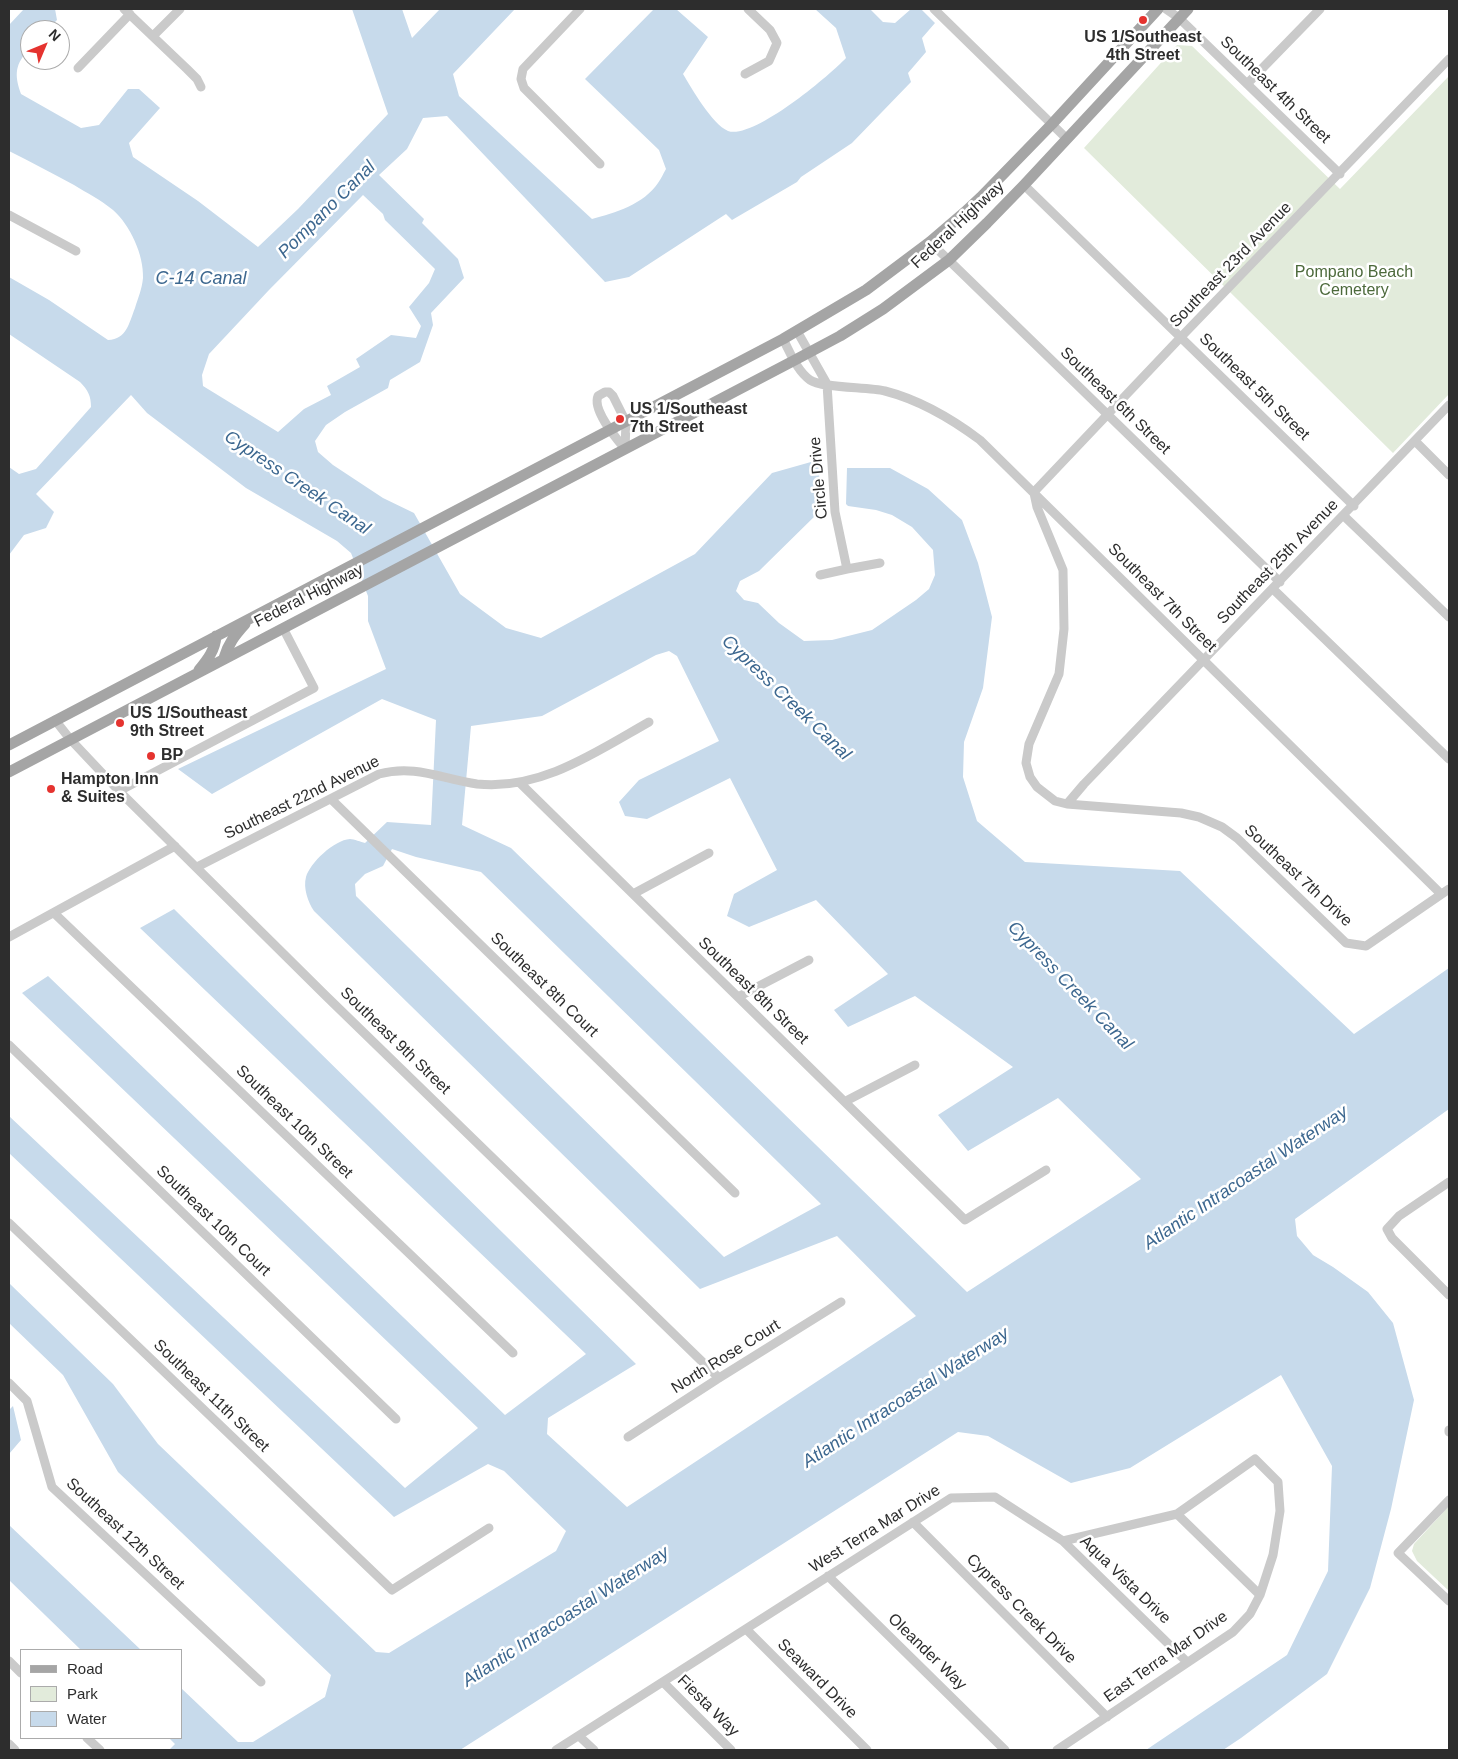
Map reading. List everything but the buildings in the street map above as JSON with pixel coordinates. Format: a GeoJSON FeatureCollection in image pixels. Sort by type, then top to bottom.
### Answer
{"type":"FeatureCollection","features":[{"type":"Feature","properties":{"kind":"main road","name":"Federal Highway"},"geometry":{"type":"LineString","coordinates":[[9,745],[783,339],[866,290],[930,242],[981,197],[1052,124],[1158,9]]}},
{"type":"Feature","properties":{"kind":"main road","name":"Federal Highway"},"geometry":{"type":"LineString","coordinates":[[9,772],[795,360],[840,336],[883,309],[949,260],[987,224],[1188,9]]}},
{"type":"Feature","properties":{"kind":"main road"},"geometry":{"type":"LineString","coordinates":[[224,658],[231,640],[249,619]]}},
{"type":"Feature","properties":{"kind":"main road"},"geometry":{"type":"LineString","coordinates":[[196,673],[211,655],[216,636]]}},
{"type":"Feature","properties":{"kind":"street"},"geometry":{"type":"LineString","coordinates":[[153,36],[180,9]]}},
{"type":"Feature","properties":{"kind":"street"},"geometry":{"type":"LineString","coordinates":[[580,9],[523,69],[521,79],[524,88],[600,164]]}},
{"type":"Feature","properties":{"kind":"street"},"geometry":{"type":"LineString","coordinates":[[745,74],[769,61],[777,42],[770,30],[748,9]]}},
{"type":"Feature","properties":{"kind":"street"},"geometry":{"type":"LineString","coordinates":[[934,9],[1067,139]]}},
{"type":"Feature","properties":{"kind":"street","name":"Southeast 4th Street"},"geometry":{"type":"LineString","coordinates":[[1166,9],[1179,18],[1340,174]]}},
{"type":"Feature","properties":{"kind":"street"},"geometry":{"type":"LineString","coordinates":[[1247,84],[1320,9]]}},
{"type":"Feature","properties":{"kind":"street"},"geometry":{"type":"LineString","coordinates":[[78,68],[127,12],[192,74],[201,87]]}},
{"type":"Feature","properties":{"kind":"street","name":"Southeast 23rd Avenue"},"geometry":{"type":"LineString","coordinates":[[1034,492],[1449,59]]}},
{"type":"Feature","properties":{"kind":"street","name":"Southeast 5th Street"},"geometry":{"type":"LineString","coordinates":[[1024,185],[1354,506]]}},
{"type":"Feature","properties":{"kind":"street"},"geometry":{"type":"LineString","coordinates":[[9,215],[76,251]]}},
{"type":"Feature","properties":{"kind":"street","name":"Southeast 6th Street"},"geometry":{"type":"LineString","coordinates":[[930,242],[1108,414],[1449,758]]}},
{"type":"Feature","properties":{"kind":"street"},"geometry":{"type":"LineString","coordinates":[[797,331],[827,384]]}},
{"type":"Feature","properties":{"kind":"street","name":"Southeast 7th Street"},"geometry":{"type":"LineString","coordinates":[[783,339],[808,378],[816,384],[884,391],[908,398],[959,424],[980,440],[1204,660],[1445,891]]}},
{"type":"Feature","properties":{"kind":"street","name":"Circle Drive"},"geometry":{"type":"LineString","coordinates":[[827,384],[835,512],[847,569]]}},
{"type":"Feature","properties":{"kind":"street"},"geometry":{"type":"LineString","coordinates":[[609,392],[613,396],[626,422],[625,449],[610,430],[596,404],[596,399],[601,394],[609,392]]}},
{"type":"Feature","properties":{"kind":"street","name":"Southeast 25th Avenue"},"geometry":{"type":"LineString","coordinates":[[1067,804],[1084,784],[1277,586],[1449,405]]}},
{"type":"Feature","properties":{"kind":"street"},"geometry":{"type":"LineString","coordinates":[[1415,442],[1449,475]]}},
{"type":"Feature","properties":{"kind":"street","name":"Southeast 7th Drive"},"geometry":{"type":"LineString","coordinates":[[1034,492],[1037,507],[1063,570],[1064,629],[1059,674],[1029,744],[1026,764],[1030,776],[1037,787],[1055,801],[1067,804],[1181,813],[1199,816],[1222,827],[1237,838],[1346,943],[1366,946],[1445,891]]}},
{"type":"Feature","properties":{"kind":"street"},"geometry":{"type":"LineString","coordinates":[[1344,516],[1449,617]]}},
{"type":"Feature","properties":{"kind":"street"},"geometry":{"type":"LineString","coordinates":[[820,575],[880,563]]}},
{"type":"Feature","properties":{"kind":"street"},"geometry":{"type":"LineString","coordinates":[[119,790],[314,688],[283,628]]}},
{"type":"Feature","properties":{"kind":"street","name":"Southeast 9th Street"},"geometry":{"type":"LineString","coordinates":[[54,720],[119,790],[326,996],[719,1378]]}},
{"type":"Feature","properties":{"kind":"street","name":"Southeast 22nd Avenue"},"geometry":{"type":"LineString","coordinates":[[197,866],[379,774],[394,770],[426,772],[476,784],[520,783],[563,769],[649,722]]}},
{"type":"Feature","properties":{"kind":"street","name":"Southeast 8th Street"},"geometry":{"type":"LineString","coordinates":[[520,783],[965,1220],[1046,1170]]}},
{"type":"Feature","properties":{"kind":"street","name":"Southeast 8th Court"},"geometry":{"type":"LineString","coordinates":[[331,799],[735,1193]]}},
{"type":"Feature","properties":{"kind":"street"},"geometry":{"type":"LineString","coordinates":[[9,937],[175,846]]}},
{"type":"Feature","properties":{"kind":"street"},"geometry":{"type":"LineString","coordinates":[[633,894],[709,853]]}},
{"type":"Feature","properties":{"kind":"street","name":"Southeast 10th Street"},"geometry":{"type":"LineString","coordinates":[[54,913],[513,1353]]}},
{"type":"Feature","properties":{"kind":"street"},"geometry":{"type":"LineString","coordinates":[[738,997],[809,960]]}},
{"type":"Feature","properties":{"kind":"street","name":"Southeast 10th Court"},"geometry":{"type":"LineString","coordinates":[[9,1045],[396,1419]]}},
{"type":"Feature","properties":{"kind":"street"},"geometry":{"type":"LineString","coordinates":[[846,1102],[915,1065]]}},
{"type":"Feature","properties":{"kind":"street"},"geometry":{"type":"LineString","coordinates":[[1449,1182],[1398,1216],[1388,1230],[1392,1238],[1449,1295]]}},
{"type":"Feature","properties":{"kind":"street","name":"Southeast 11th Street"},"geometry":{"type":"LineString","coordinates":[[9,1223],[392,1590],[489,1528]]}},
{"type":"Feature","properties":{"kind":"street","name":"North Rose Court"},"geometry":{"type":"LineString","coordinates":[[628,1437],[841,1302]]}},
{"type":"Feature","properties":{"kind":"street","name":"Southeast 12th Street"},"geometry":{"type":"LineString","coordinates":[[9,1383],[27,1401],[52,1487],[262,1682]]}},
{"type":"Feature","properties":{"kind":"street","name":"East Terra Mar Drive"},"geometry":{"type":"LineString","coordinates":[[1057,1750],[1233,1632],[1250,1614],[1260,1595],[1272,1555],[1280,1511],[1278,1482],[1255,1459],[1177,1514]]}},
{"type":"Feature","properties":{"kind":"street","name":"West Terra Mar Drive"},"geometry":{"type":"LineString","coordinates":[[556,1750],[951,1498],[995,1497],[1063,1541]]}},
{"type":"Feature","properties":{"kind":"street"},"geometry":{"type":"LineString","coordinates":[[1449,1500],[1398,1553],[1449,1601]]}},
{"type":"Feature","properties":{"kind":"street"},"geometry":{"type":"LineString","coordinates":[[1063,1541],[1177,1514],[1260,1595]]}},
{"type":"Feature","properties":{"kind":"street","name":"Cypress Creek Drive"},"geometry":{"type":"LineString","coordinates":[[913,1522],[1107,1717]]}},
{"type":"Feature","properties":{"kind":"street","name":"Aqua Vista Drive"},"geometry":{"type":"LineString","coordinates":[[1063,1541],[1187,1662]]}},
{"type":"Feature","properties":{"kind":"street","name":"Oleander Way"},"geometry":{"type":"LineString","coordinates":[[828,1576],[1005,1750]]}},
{"type":"Feature","properties":{"kind":"street","name":"Seaward Drive"},"geometry":{"type":"LineString","coordinates":[[746,1629],[867,1750]]}},
{"type":"Feature","properties":{"kind":"street"},"geometry":{"type":"LineString","coordinates":[[9,1661],[20,1672]]}},
{"type":"Feature","properties":{"kind":"street","name":"Fiesta Way"},"geometry":{"type":"LineString","coordinates":[[663,1682],[731,1750]]}},
{"type":"Feature","properties":{"kind":"street"},"geometry":{"type":"LineString","coordinates":[[579,1736],[594,1750]]}},
{"type":"Feature","properties":{"kind":"street"},"geometry":{"type":"LineString","coordinates":[[89,1739],[100,1750]]}},
{"type":"Feature","properties":{"kind":"street"},"geometry":{"type":"LineString","coordinates":[[9,1744],[15,1750]]}},
{"type":"Feature","properties":{"kind":"green space","name":"Pompano Beach Cemetery"},"geometry":{"type":"Polygon","coordinates":[[[1177,45],[1192,46],[1340,189],[1449,76],[1449,394],[1393,453],[1084,148],[1177,45]]]}},
{"type":"Feature","properties":{"kind":"green space"},"geometry":{"type":"Polygon","coordinates":[[[1449,1506],[1449,1591],[1417,1561],[1412,1551],[1414,1544],[1449,1506]]]}},
{"type":"Feature","properties":{"kind":"water"},"geometry":{"type":"Polygon","coordinates":[[[24,9],[55,9],[57,20],[20,20],[20,62],[17,70],[17,81],[21,94],[81,128],[99,125],[128,89],[139,89],[160,108],[129,143],[133,157],[198,201],[258,247],[298,209],[388,114],[352,9],[402,9],[412,38],[440,9],[515,9],[453,74],[459,96],[592,219],[619,211],[645,197],[659,181],[666,169],[659,150],[585,79],[654,9],[676,9],[708,37],[683,74],[709,114],[728,131],[740,131],[772,117],[808,91],[846,58],[836,28],[815,9],[870,9],[883,22],[895,23],[911,9],[921,9],[935,23],[922,38],[926,52],[908,73],[911,82],[852,143],[801,177],[797,182],[732,220],[726,214],[629,277],[605,282],[447,116],[423,118],[407,149],[379,175],[424,219],[422,223],[458,259],[464,278],[431,313],[433,325],[420,362],[390,380],[388,388],[326,425],[315,441],[318,452],[333,465],[383,498],[414,513],[460,594],[506,628],[541,638],[695,554],[772,473],[818,460],[821,499],[818,513],[759,571],[740,581],[736,591],[744,600],[758,603],[779,623],[804,641],[832,640],[872,630],[929,589],[935,575],[933,550],[912,527],[892,515],[846,504],[847,468],[890,468],[928,489],[962,520],[978,563],[992,617],[983,688],[964,742],[963,777],[977,821],[1025,862],[1180,871],[1354,1034],[1449,968],[1449,1109],[1295,1219],[1297,1236],[1313,1255],[1368,1292],[1393,1323],[1414,1400],[1391,1509],[1370,1588],[1327,1674],[1223,1750],[1146,1750],[1287,1655],[1328,1571],[1332,1466],[1281,1375],[1130,1468],[1071,1483],[988,1436],[958,1432],[460,1750],[169,1750],[175,1744],[170,1739],[182,1739],[182,1689],[238,1742],[253,1742],[325,1697],[331,1675],[118,1472],[63,1375],[9,1323],[9,1283],[113,1384],[158,1444],[376,1652],[389,1653],[556,1551],[566,1531],[504,1471],[488,1464],[394,1517],[9,1153],[9,1116],[405,1488],[478,1428],[22,993],[48,976],[505,1415],[586,1354],[140,928],[174,909],[636,1364],[548,1418],[547,1434],[627,1507],[916,1316],[837,1236],[700,1289],[314,911],[307,895],[306,877],[312,865],[323,853],[344,840],[350,839],[365,843],[387,822],[431,825],[436,720],[382,699],[212,794],[178,769],[386,669],[368,621],[368,596],[351,553],[337,541],[246,488],[147,413],[131,395],[36,494],[54,512],[46,528],[24,535],[9,555],[9,467],[19,474],[36,469],[91,407],[88,393],[80,382],[9,334],[9,277],[49,300],[108,340],[119,337],[126,329],[142,286],[143,269],[141,260],[135,241],[125,224],[113,210],[74,185],[9,151],[9,25],[24,9]],[[363,195],[209,354],[202,375],[203,386],[278,432],[304,409],[331,395],[327,386],[360,367],[356,359],[391,335],[416,338],[421,326],[409,307],[429,283],[435,269],[385,220],[383,214],[363,195]],[[669,651],[656,655],[542,716],[471,726],[462,825],[511,848],[967,1292],[1141,1179],[1058,1098],[968,1151],[938,1115],[1013,1067],[915,996],[848,1027],[834,1010],[888,974],[816,900],[749,927],[727,916],[734,894],[777,870],[730,778],[647,819],[625,816],[619,802],[639,780],[719,741],[677,656],[669,651]],[[392,849],[383,866],[365,874],[355,884],[356,896],[724,1257],[821,1204],[481,872],[416,857],[392,849]]]}},
{"type":"Feature","properties":{"kind":"water"},"geometry":{"type":"Polygon","coordinates":[[[13,1406],[21,1440],[9,1454],[9,1410],[13,1406]]]}},
{"type":"Feature","properties":{"kind":"water"},"geometry":{"type":"Polygon","coordinates":[[[9,1525],[140,1649],[80,1649],[9,1580],[9,1525]]]}},
{"type":"Feature","properties":{"kind":"place","name":"US 1/Southeast 4th Street"},"geometry":{"type":"Point","coordinates":[1143,20]}},
{"type":"Feature","properties":{"kind":"place","name":"US 1/Southeast 7th Street"},"geometry":{"type":"Point","coordinates":[620,419]}},
{"type":"Feature","properties":{"kind":"place","name":"US 1/Southeast 9th Street"},"geometry":{"type":"Point","coordinates":[120,723]}},
{"type":"Feature","properties":{"kind":"place","name":"BP"},"geometry":{"type":"Point","coordinates":[151,756]}},
{"type":"Feature","properties":{"kind":"place","name":"Hampton Inn & Suites"},"geometry":{"type":"Point","coordinates":[51,789]}},
{"type":"Feature","properties":{"kind":"water label","name":"Pompano Canal"},"geometry":{"type":"Point","coordinates":[327,210]}},
{"type":"Feature","properties":{"kind":"water label","name":"C-14 Canal"},"geometry":{"type":"Point","coordinates":[201,279]}},
{"type":"Feature","properties":{"kind":"water label","name":"Cypress Creek Canal"},"geometry":{"type":"Point","coordinates":[297,483]}},
{"type":"Feature","properties":{"kind":"water label","name":"Cypress Creek Canal"},"geometry":{"type":"Point","coordinates":[786,698]}},
{"type":"Feature","properties":{"kind":"water label","name":"Cypress Creek Canal"},"geometry":{"type":"Point","coordinates":[1070,986]}},
{"type":"Feature","properties":{"kind":"water label","name":"Atlantic Intracoastal Waterway"},"geometry":{"type":"Point","coordinates":[1246,1178]}},
{"type":"Feature","properties":{"kind":"water label","name":"Atlantic Intracoastal Waterway"},"geometry":{"type":"Point","coordinates":[906,1398]}},
{"type":"Feature","properties":{"kind":"water label","name":"Atlantic Intracoastal Waterway"},"geometry":{"type":"Point","coordinates":[566,1617]}}]}
